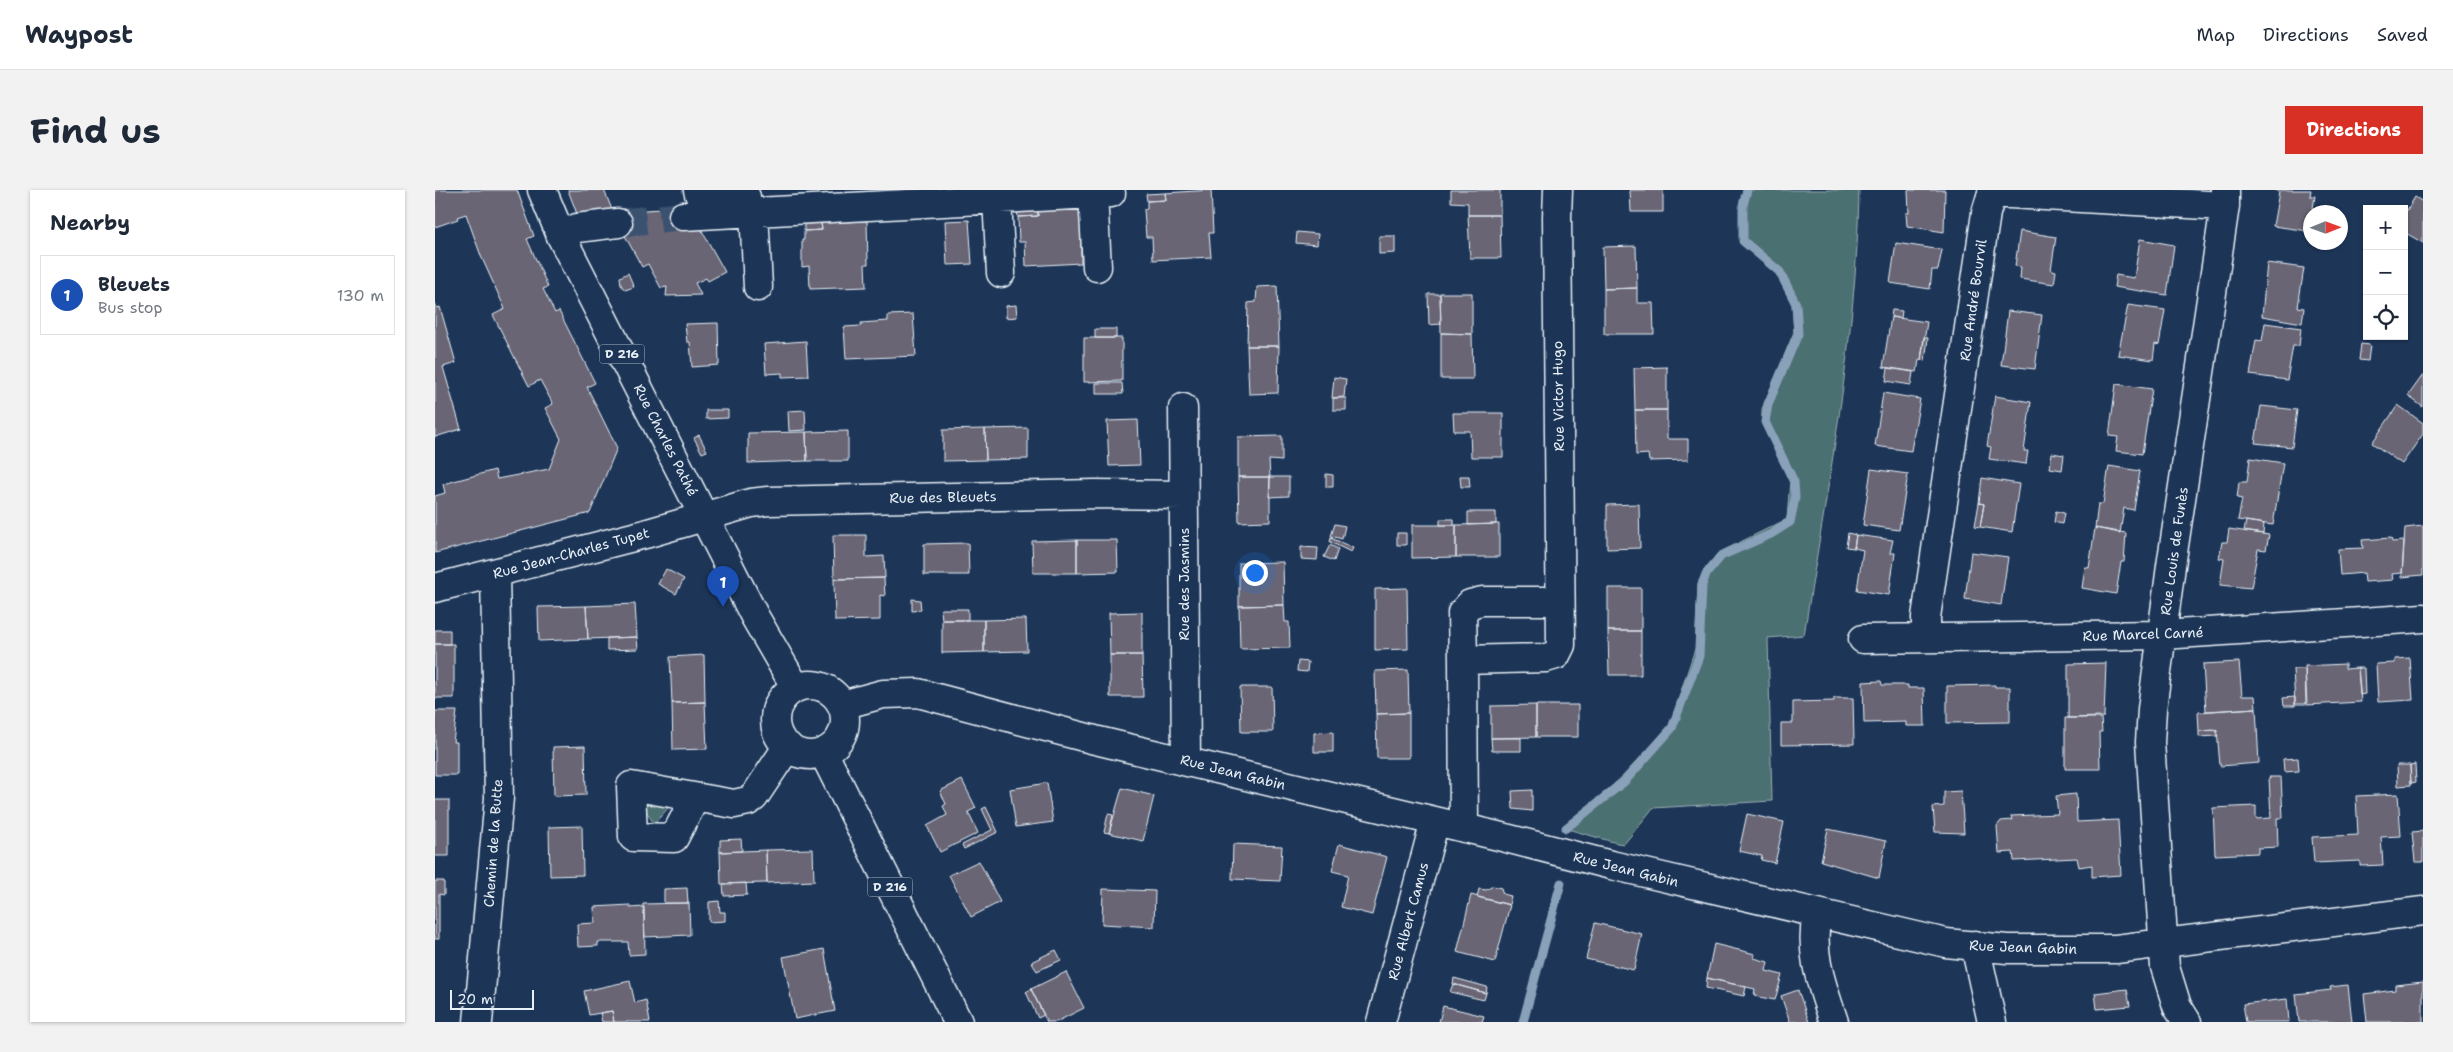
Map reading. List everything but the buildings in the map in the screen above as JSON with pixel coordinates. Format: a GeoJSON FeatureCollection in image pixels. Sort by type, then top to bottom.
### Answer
{"type":"FeatureCollection","features":[{"type":"Feature","properties":{"kind":"street","name":"Rue Charles Pathé"},"geometry":{"type":"LineString","coordinates":[[541,190],[561,236],[706,517],[755,617],[796,688]]}},
{"type":"Feature","properties":{"kind":"street"},"geometry":{"type":"LineString","coordinates":[[698,190],[699,194],[724,198],[849,190]]}},
{"type":"Feature","properties":{"kind":"street","name":"Rue Victor Hugo"},"geometry":{"type":"LineString","coordinates":[[1463,660],[1546,658],[1556,655],[1561,645],[1558,190]]}},
{"type":"Feature","properties":{"kind":"street","name":"Rue André Bourvil"},"geometry":{"type":"LineString","coordinates":[[1926,638],[1926,617],[1983,232],[1992,193],[2225,198]]}},
{"type":"Feature","properties":{"kind":"street"},"geometry":{"type":"LineString","coordinates":[[683,216],[1102,194],[1097,267]]}},
{"type":"Feature","properties":{"kind":"street","name":"Rue Louis de Funès"},"geometry":{"type":"LineString","coordinates":[[2187,1022],[2177,1006],[2165,967],[2160,915],[2150,742],[2162,635],[2225,198]]}},
{"type":"Feature","properties":{"kind":"street"},"geometry":{"type":"LineString","coordinates":[[997,199],[1001,273]]}},
{"type":"Feature","properties":{"kind":"street"},"geometry":{"type":"LineString","coordinates":[[754,212],[758,287]]}},
{"type":"Feature","properties":{"kind":"street"},"geometry":{"type":"LineString","coordinates":[[561,236],[577,228],[618,222]]}},
{"type":"Feature","properties":{"kind":"street","name":"Rue des Jasmins"},"geometry":{"type":"LineString","coordinates":[[1183,408],[1186,760]]}},
{"type":"Feature","properties":{"kind":"street","name":"Rue des Bleuets"},"geometry":{"type":"LineString","coordinates":[[706,517],[768,501],[1085,494],[1183,495]]}},
{"type":"Feature","properties":{"kind":"street","name":"Rue Jean-Charles Tupet"},"geometry":{"type":"LineString","coordinates":[[435,588],[706,517]]}},
{"type":"Feature","properties":{"kind":"street","name":"Chemin de la Butte"},"geometry":{"type":"LineString","coordinates":[[478,1022],[499,798],[495,573]]}},
{"type":"Feature","properties":{"kind":"street"},"geometry":{"type":"LineString","coordinates":[[1464,828],[1462,613],[1470,604],[1482,601],[1561,601]]}},
{"type":"Feature","properties":{"kind":"street","name":"Rue Marcel Carné"},"geometry":{"type":"LineString","coordinates":[[1863,639],[2162,635],[2423,618]]}},
{"type":"Feature","properties":{"kind":"street"},"geometry":{"type":"LineString","coordinates":[[816,685],[826,688],[834,694],[842,705],[845,725],[841,736],[833,746],[823,752],[806,754],[788,746],[778,732],[775,715],[779,704],[786,694],[796,688],[816,685]]}},
{"type":"Feature","properties":{"kind":"street","name":"Rue Jean Gabin"},"geometry":{"type":"LineString","coordinates":[[842,705],[883,694],[918,693],[1095,740],[1186,760],[1817,914],[1946,942],[2007,948],[2116,949],[2423,911]]}},
{"type":"Feature","properties":{"kind":"street"},"geometry":{"type":"LineString","coordinates":[[695,798],[735,804],[748,801],[754,796],[788,746]]}},
{"type":"Feature","properties":{"kind":"street","name":"D 216"},"geometry":{"type":"LineString","coordinates":[[823,752],[958,1022]]}},
{"type":"Feature","properties":{"kind":"street","name":"Rue Albert Camus"},"geometry":{"type":"LineString","coordinates":[[1381,1022],[1435,821]]}},
{"type":"Feature","properties":{"kind":"street"},"geometry":{"type":"LineString","coordinates":[[1817,914],[1814,929],[1816,968],[1835,1022]]}},
{"type":"Feature","properties":{"kind":"street"},"geometry":{"type":"LineString","coordinates":[[1975,945],[1992,1022]]}},
{"type":"Feature","properties":{"kind":"green space"},"geometry":{"type":"Polygon","coordinates":[[[1745,190],[1859,190],[1853,302],[1847,358],[1804,635],[1768,638],[1772,801],[1653,808],[1624,844],[1617,843],[1564,828],[1622,777],[1669,727],[1695,649],[1698,583],[1705,569],[1718,553],[1787,519],[1790,480],[1762,423],[1762,409],[1794,332],[1792,304],[1776,274],[1740,241],[1745,190]]]}},
{"type":"Feature","properties":{"kind":"green space"},"geometry":{"type":"Polygon","coordinates":[[[637,796],[675,800],[654,824],[637,796]]]}},
{"type":"Feature","properties":{"kind":"waterway"},"geometry":{"type":"LineString","coordinates":[[1566,828],[1625,781],[1672,728],[1699,656],[1702,585],[1706,574],[1721,556],[1771,534],[1790,522],[1795,498],[1794,482],[1765,422],[1768,404],[1798,334],[1796,304],[1780,272],[1743,241],[1743,205],[1747,190]]}},
{"type":"Feature","properties":{"kind":"waterway"},"geometry":{"type":"LineString","coordinates":[[1523,1022],[1561,883]]}},
{"type":"Feature","properties":{"kind":"tunnel"},"geometry":{"type":"LineString","coordinates":[[618,223],[683,216]]}},
{"type":"Feature","properties":{"kind":"place","name":"Bleuets"},"geometry":{"type":"Point","coordinates":[723,607]}}]}
